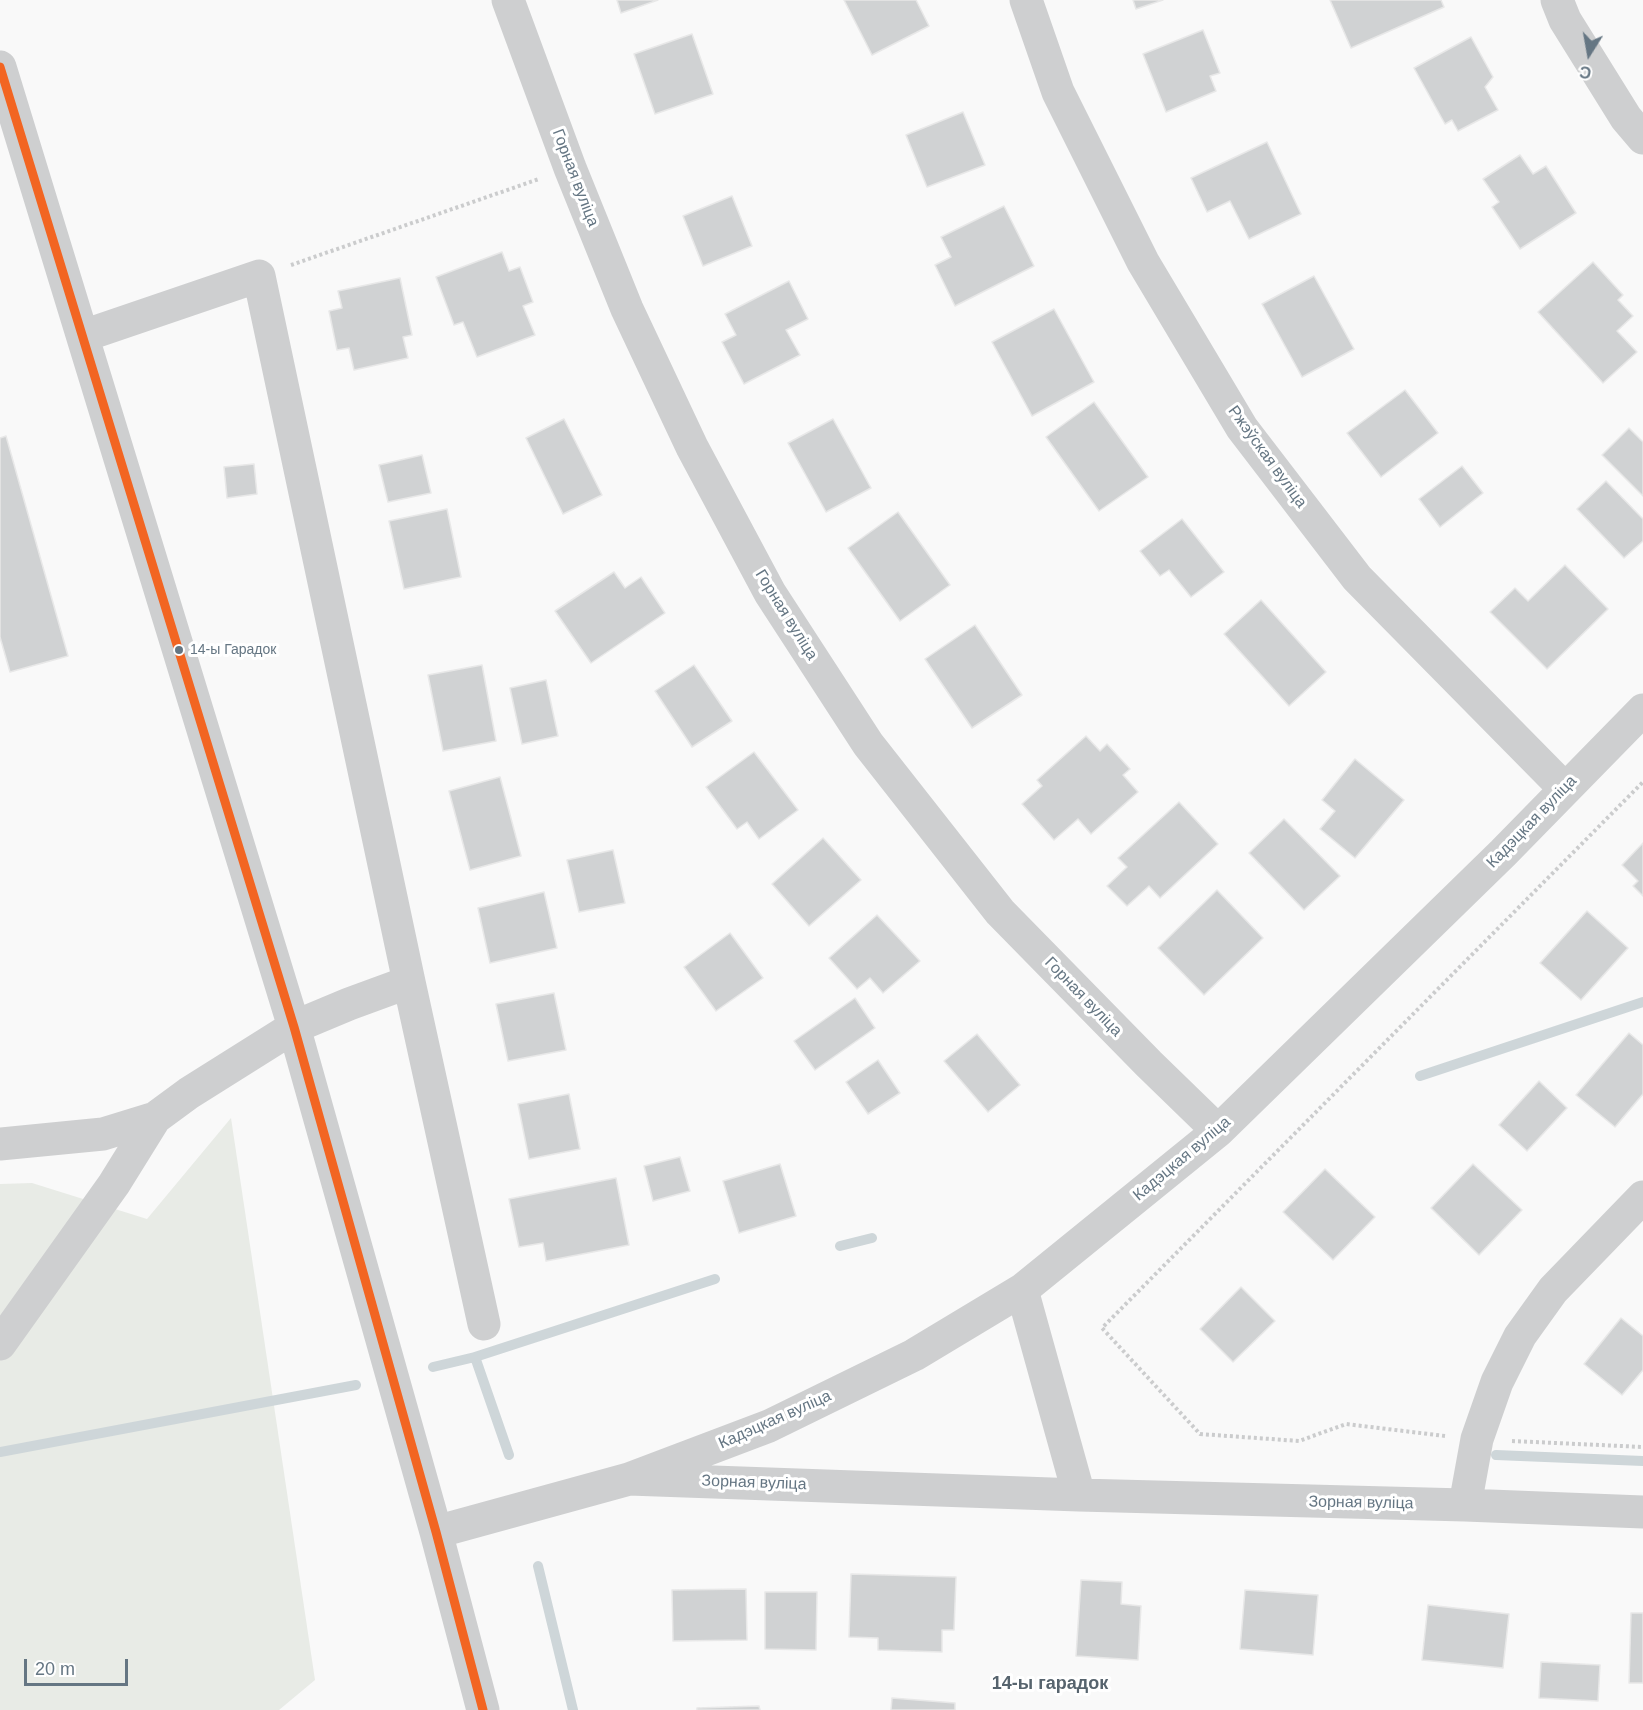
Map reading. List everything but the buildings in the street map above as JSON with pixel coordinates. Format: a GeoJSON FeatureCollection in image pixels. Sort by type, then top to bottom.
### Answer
{"type":"FeatureCollection","features":[{"type":"Feature","properties":{"kind":"street","name":"Горная вуліца"},"geometry":{"type":"LineString","coordinates":[[508,0],[570,168],[627,309],[692,447],[770,593],[868,744],[1000,912],[1218,1131]]}},
{"type":"Feature","properties":{"kind":"street","name":"Ржэўская вуліца"},"geometry":{"type":"LineString","coordinates":[[1026,0],[1058,92],[1138,252],[1242,428],[1357,578],[1565,789]]}},
{"type":"Feature","properties":{"kind":"street"},"geometry":{"type":"LineString","coordinates":[[1557,0],[1565,20],[1626,118],[1643,138]]}},
{"type":"Feature","properties":{"kind":"street"},"geometry":{"type":"LineString","coordinates":[[0,68],[294,1027],[436,1532],[483,1710]]}},
{"type":"Feature","properties":{"kind":"street"},"geometry":{"type":"LineString","coordinates":[[83,336],[259,276],[484,1324]]}},
{"type":"Feature","properties":{"kind":"street","name":"Кадэцкая вуліца"},"geometry":{"type":"LineString","coordinates":[[629,1479],[769,1426],[914,1355],[1022,1290],[1218,1131],[1503,853],[1643,710]]}},
{"type":"Feature","properties":{"kind":"street"},"geometry":{"type":"LineString","coordinates":[[0,1144],[103,1134],[155,1118],[189,1093],[294,1027],[409,982]]}},
{"type":"Feature","properties":{"kind":"street"},"geometry":{"type":"LineString","coordinates":[[0,1344],[114,1184],[155,1118]]}},
{"type":"Feature","properties":{"kind":"street"},"geometry":{"type":"LineString","coordinates":[[1465,1505],[1477,1439],[1497,1382],[1520,1336],[1553,1290],[1643,1197]]}},
{"type":"Feature","properties":{"kind":"street"},"geometry":{"type":"LineString","coordinates":[[1022,1290],[1079,1495]]}},
{"type":"Feature","properties":{"kind":"street","name":"Зорная вуліца"},"geometry":{"type":"LineString","coordinates":[[436,1532],[629,1479],[1643,1512]]}},
{"type":"Feature","properties":{"kind":"path"},"geometry":{"type":"LineString","coordinates":[[259,276],[570,168]]}},
{"type":"Feature","properties":{"kind":"path"},"geometry":{"type":"LineString","coordinates":[[1643,782],[1102,1328],[1200,1434],[1299,1441],[1346,1424],[1477,1439],[1643,1447]]}},
{"type":"Feature","properties":{"kind":"shaded area"},"geometry":{"type":"Polygon","coordinates":[[[231,1118],[315,1680],[279,1710],[0,1710],[0,1184],[32,1183],[147,1219],[231,1118]]]}},
{"type":"Feature","properties":{"kind":"waterway"},"geometry":{"type":"LineString","coordinates":[[1420,1076],[1643,1002]]}},
{"type":"Feature","properties":{"kind":"waterway"},"geometry":{"type":"LineString","coordinates":[[840,1246],[872,1238]]}},
{"type":"Feature","properties":{"kind":"waterway"},"geometry":{"type":"LineString","coordinates":[[433,1367],[475,1357],[715,1279]]}},
{"type":"Feature","properties":{"kind":"waterway"},"geometry":{"type":"LineString","coordinates":[[475,1357],[509,1455]]}},
{"type":"Feature","properties":{"kind":"waterway"},"geometry":{"type":"LineString","coordinates":[[0,1452],[356,1385]]}},
{"type":"Feature","properties":{"kind":"waterway"},"geometry":{"type":"LineString","coordinates":[[1496,1455],[1643,1461]]}},
{"type":"Feature","properties":{"kind":"waterway"},"geometry":{"type":"LineString","coordinates":[[538,1566],[573,1710]]}},
{"type":"Feature","properties":{"kind":"transit line"},"geometry":{"type":"LineString","coordinates":[[0,67],[294,1027],[436,1532],[483,1710]]}},
{"type":"Feature","properties":{"kind":"place","name":"14-ы Гарадок"},"geometry":{"type":"Point","coordinates":[179,650]}},
{"type":"Feature","properties":{"kind":"district","name":"14-ы гарадок"},"geometry":{"type":"Point","coordinates":[1050,1684]}}]}
